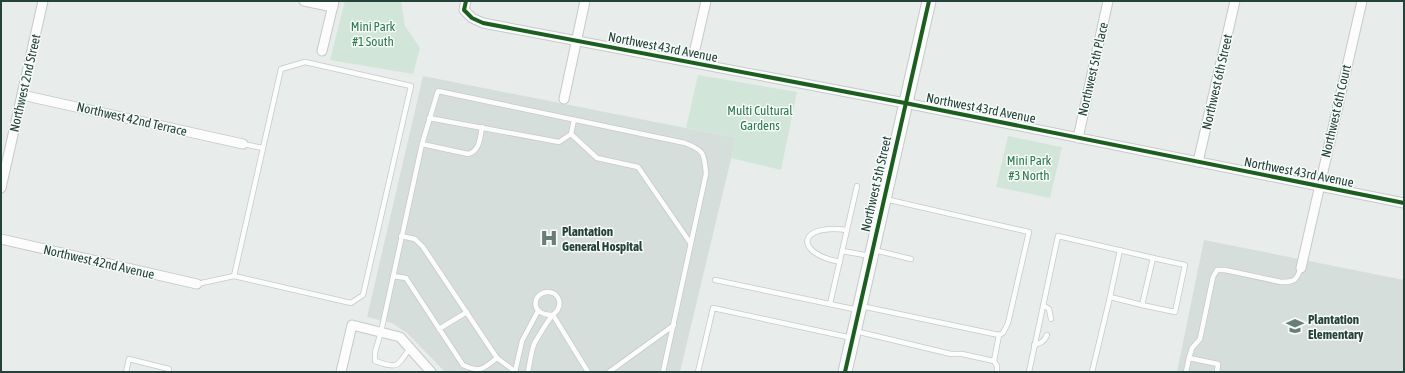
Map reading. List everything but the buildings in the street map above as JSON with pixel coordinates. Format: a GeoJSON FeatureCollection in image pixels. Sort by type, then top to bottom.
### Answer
{"type":"FeatureCollection","features":[{"type":"Feature","properties":{"kind":"street","name":"Northwest 2nd Street"},"geometry":{"type":"LineString","coordinates":[[1,188],[44,1]]}},
{"type":"Feature","properties":{"kind":"street"},"geometry":{"type":"LineString","coordinates":[[304,1],[334,4],[322,51]]}},
{"type":"Feature","properties":{"kind":"street"},"geometry":{"type":"LineString","coordinates":[[564,99],[585,1]]}},
{"type":"Feature","properties":{"kind":"street"},"geometry":{"type":"LineString","coordinates":[[692,62],[706,1]]}},
{"type":"Feature","properties":{"kind":"street","name":"Northwest 5th Street"},"geometry":{"type":"LineString","coordinates":[[845,372],[883,198],[929,1]]}},
{"type":"Feature","properties":{"kind":"street","name":"Northwest 5th Place"},"geometry":{"type":"LineString","coordinates":[[1078,138],[1108,1]]}},
{"type":"Feature","properties":{"kind":"street","name":"Northwest 6th Street"},"geometry":{"type":"LineString","coordinates":[[1198,162],[1235,1]]}},
{"type":"Feature","properties":{"kind":"street","name":"Northwest 6th Court"},"geometry":{"type":"LineString","coordinates":[[1301,268],[1362,1]]}},
{"type":"Feature","properties":{"kind":"street","name":"Northwest 43rd Avenue"},"geometry":{"type":"LineString","coordinates":[[465,5],[472,18],[483,23],[905,103],[1404,203]]}},
{"type":"Feature","properties":{"kind":"street","name":"Northwest 42nd Terrace"},"geometry":{"type":"LineString","coordinates":[[22,95],[243,144]]}},
{"type":"Feature","properties":{"kind":"street","name":"Northwest 42nd Avenue"},"geometry":{"type":"LineString","coordinates":[[1,239],[197,284]]}},
{"type":"Feature","properties":{"kind":"street"},"geometry":{"type":"LineString","coordinates":[[341,372],[352,325],[400,337],[431,372]]}},
{"type":"Feature","properties":{"kind":"lane"},"geometry":{"type":"LineString","coordinates":[[197,284],[234,276],[351,303],[363,295],[411,86],[305,62],[281,69],[234,276]]}},
{"type":"Feature","properties":{"kind":"lane"},"geometry":{"type":"LineString","coordinates":[[410,348],[399,364],[392,366],[375,361],[375,352],[381,332],[422,144],[438,91],[685,142],[699,149],[705,158],[706,174],[663,372]]}},
{"type":"Feature","properties":{"kind":"lane"},"geometry":{"type":"LineString","coordinates":[[429,118],[559,142],[571,134],[574,120]]}},
{"type":"Feature","properties":{"kind":"lane"},"geometry":{"type":"LineString","coordinates":[[422,144],[468,154],[472,153],[479,145],[482,127]]}},
{"type":"Feature","properties":{"kind":"lane"},"geometry":{"type":"LineString","coordinates":[[571,134],[597,158],[638,167],[690,244]]}},
{"type":"Feature","properties":{"kind":"lane"},"geometry":{"type":"LineString","coordinates":[[243,144],[263,148]]}},
{"type":"Feature","properties":{"kind":"lane"},"geometry":{"type":"LineString","coordinates":[[830,304],[857,186]]}},
{"type":"Feature","properties":{"kind":"lane"},"geometry":{"type":"LineString","coordinates":[[883,198],[1029,232],[1008,323],[1003,333],[999,335],[994,361],[997,366],[997,372]]}},
{"type":"Feature","properties":{"kind":"lane"},"geometry":{"type":"LineString","coordinates":[[840,262],[822,257],[816,253],[807,244],[807,240],[809,236],[818,230],[847,230]]}},
{"type":"Feature","properties":{"kind":"lane"},"geometry":{"type":"LineString","coordinates":[[401,236],[415,239],[423,247],[497,358],[516,372],[522,341],[538,312]]}},
{"type":"Feature","properties":{"kind":"lane"},"geometry":{"type":"LineString","coordinates":[[1028,372],[1058,236],[1185,265],[1174,312],[1110,297]]}},
{"type":"Feature","properties":{"kind":"lane"},"geometry":{"type":"LineString","coordinates":[[1092,372],[1120,250]]}},
{"type":"Feature","properties":{"kind":"lane"},"geometry":{"type":"LineString","coordinates":[[842,251],[871,253],[911,259]]}},
{"type":"Feature","properties":{"kind":"lane"},"geometry":{"type":"LineString","coordinates":[[1142,305],[1152,258]]}},
{"type":"Feature","properties":{"kind":"lane"},"geometry":{"type":"LineString","coordinates":[[1186,372],[1192,348],[1200,339],[1213,277],[1217,270],[1225,270],[1281,282],[1290,282],[1296,279],[1301,268]]}},
{"type":"Feature","properties":{"kind":"lane"},"geometry":{"type":"LineString","coordinates":[[393,276],[406,278],[463,365],[475,372],[480,371],[497,358]]}},
{"type":"Feature","properties":{"kind":"lane"},"geometry":{"type":"LineString","coordinates":[[715,280],[830,304],[859,308],[999,335]]}},
{"type":"Feature","properties":{"kind":"lane"},"geometry":{"type":"LineString","coordinates":[[528,372],[534,343],[552,315],[559,308],[560,302],[556,295],[549,292],[540,294],[536,299],[536,308],[538,312],[544,315],[552,315]]}},
{"type":"Feature","properties":{"kind":"lane"},"geometry":{"type":"LineString","coordinates":[[1043,305],[1049,308],[1051,319]]}},
{"type":"Feature","properties":{"kind":"lane"},"geometry":{"type":"LineString","coordinates":[[698,372],[713,308],[994,361]]}},
{"type":"Feature","properties":{"kind":"lane"},"geometry":{"type":"LineString","coordinates":[[439,329],[467,312]]}},
{"type":"Feature","properties":{"kind":"lane"},"geometry":{"type":"LineString","coordinates":[[552,315],[588,372]]}},
{"type":"Feature","properties":{"kind":"lane"},"geometry":{"type":"LineString","coordinates":[[609,372],[674,325]]}},
{"type":"Feature","properties":{"kind":"lane"},"geometry":{"type":"LineString","coordinates":[[1034,345],[1042,343],[1047,335]]}},
{"type":"Feature","properties":{"kind":"lane"},"geometry":{"type":"LineString","coordinates":[[1189,358],[1218,364],[1217,372]]}},
{"type":"Feature","properties":{"kind":"lane"},"geometry":{"type":"LineString","coordinates":[[126,372],[129,359],[169,369],[168,372]]}},
{"type":"Feature","properties":{"kind":"shaded area","name":"Plantation General Hospital"},"geometry":{"type":"Polygon","coordinates":[[[423,76],[736,138],[680,372],[445,372],[407,333],[392,323],[367,317],[423,76]]]}},
{"type":"Feature","properties":{"kind":"shaded area","name":"Plantation Elementary"},"geometry":{"type":"Polygon","coordinates":[[[1204,240],[1404,280],[1404,372],[1177,372],[1204,240]]]}},
{"type":"Feature","properties":{"kind":"green space","name":"Mini Park #1 South"},"geometry":{"type":"Polygon","coordinates":[[[345,1],[401,1],[405,26],[420,48],[413,74],[330,60],[345,1]]]}},
{"type":"Feature","properties":{"kind":"green space","name":"Multi Cultural Gardens"},"geometry":{"type":"Polygon","coordinates":[[[698,75],[797,92],[781,170],[731,158],[736,138],[686,128],[698,75]]]}},
{"type":"Feature","properties":{"kind":"green space","name":"Mini Park #3 North"},"geometry":{"type":"Polygon","coordinates":[[[1008,136],[1062,147],[1050,198],[996,187],[1008,136]]]}},
{"type":"Feature","properties":{"kind":"cycle path"},"geometry":{"type":"LineString","coordinates":[[466,1],[464,10],[472,18],[483,23],[905,103],[1404,203]]}},
{"type":"Feature","properties":{"kind":"cycle path"},"geometry":{"type":"LineString","coordinates":[[845,372],[929,1]]}},
{"type":"Feature","properties":{"kind":"place","name":"Plantation General Hospital"},"geometry":{"type":"Point","coordinates":[549,238]}},
{"type":"Feature","properties":{"kind":"place","name":"Plantation Elementary"},"geometry":{"type":"Point","coordinates":[1295,326]}}]}
